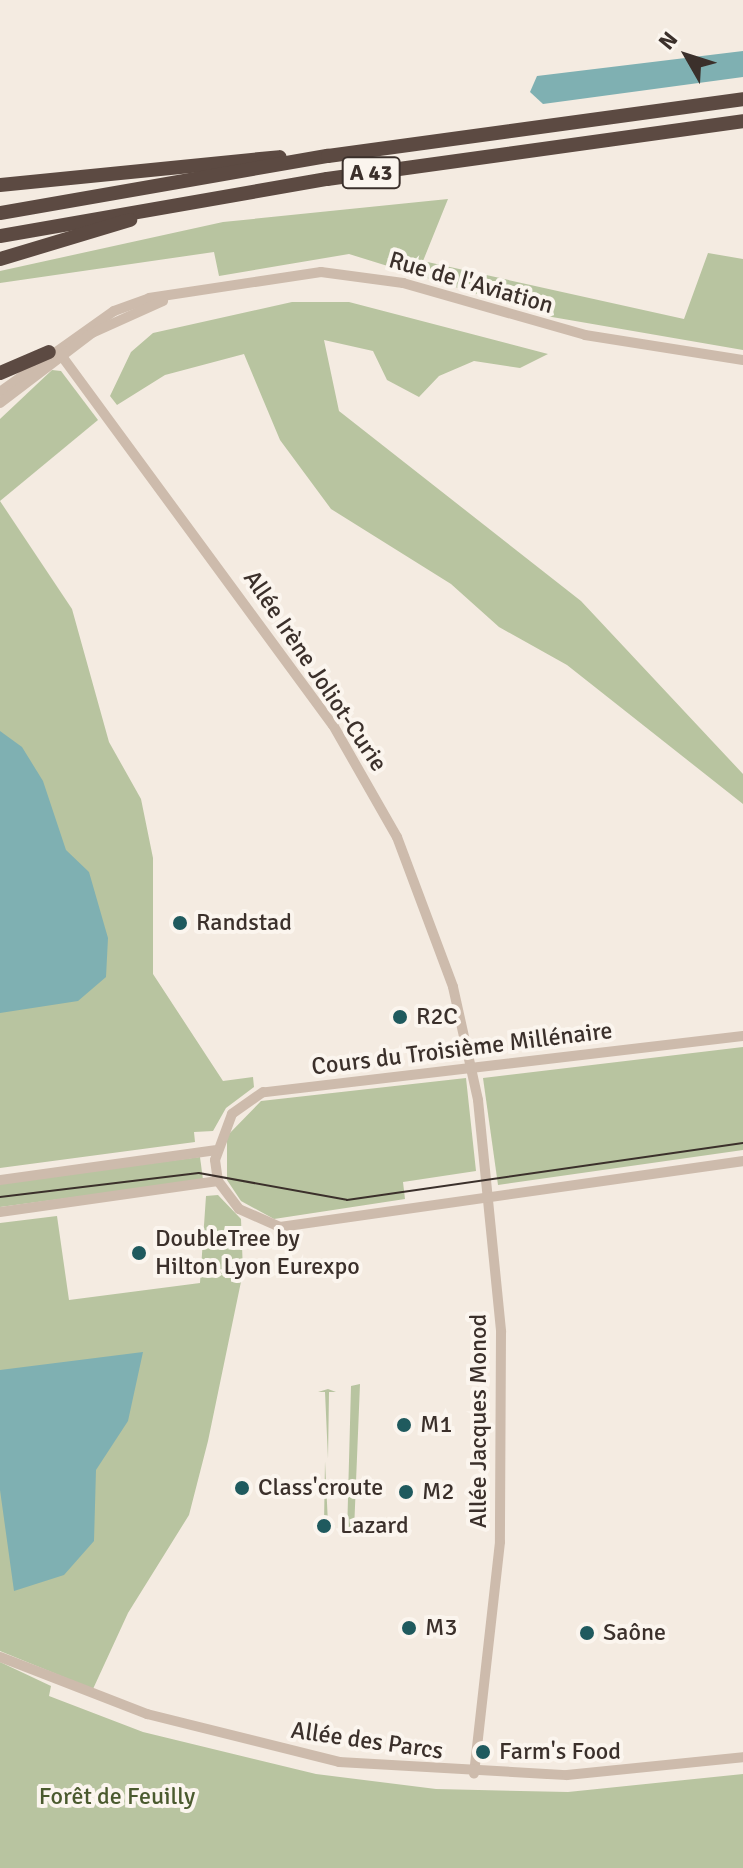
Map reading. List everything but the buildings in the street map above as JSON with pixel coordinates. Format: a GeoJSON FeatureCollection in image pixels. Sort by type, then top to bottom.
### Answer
{"type":"FeatureCollection","features":[{"type":"Feature","properties":{"kind":"highway","name":"A 43"},"geometry":{"type":"LineString","coordinates":[[0,213],[328,156],[743,99]]}},
{"type":"Feature","properties":{"kind":"highway","name":"A 43"},"geometry":{"type":"LineString","coordinates":[[0,236],[198,200],[743,121]]}},
{"type":"Feature","properties":{"kind":"highway"},"geometry":{"type":"LineString","coordinates":[[0,185],[246,157],[328,156]]}},
{"type":"Feature","properties":{"kind":"highway"},"geometry":{"type":"LineString","coordinates":[[0,259],[198,200]]}},
{"type":"Feature","properties":{"kind":"highway"},"geometry":{"type":"LineString","coordinates":[[0,373],[55,353]]}},
{"type":"Feature","properties":{"kind":"street","name":"Rue de l'Aviation"},"geometry":{"type":"LineString","coordinates":[[0,403],[71,336],[114,311],[187,292],[297,274],[362,275],[585,335],[743,360]]}},
{"type":"Feature","properties":{"kind":"street","name":"Rue de l'Aviation"},"geometry":{"type":"LineString","coordinates":[[0,392],[55,353],[113,321],[187,292]]}},
{"type":"Feature","properties":{"kind":"street","name":"Allée Irène Joliot-Curie"},"geometry":{"type":"LineString","coordinates":[[55,353],[302,679],[377,800],[444,956],[472,1067]]}},
{"type":"Feature","properties":{"kind":"street","name":"Cours du Troisième Millénaire"},"geometry":{"type":"LineString","coordinates":[[215,1150],[232,1114],[263,1092],[743,1036]]}},
{"type":"Feature","properties":{"kind":"street","name":"Allée Jacques Monod"},"geometry":{"type":"LineString","coordinates":[[472,1067],[491,1198],[501,1332],[500,1542],[474,1774]]}},
{"type":"Feature","properties":{"kind":"street"},"geometry":{"type":"LineString","coordinates":[[0,1180],[215,1150],[218,1181],[239,1209],[280,1227],[743,1161]]}},
{"type":"Feature","properties":{"kind":"street"},"geometry":{"type":"LineString","coordinates":[[0,1212],[218,1181]]}},
{"type":"Feature","properties":{"kind":"street","name":"Allée des Parcs"},"geometry":{"type":"LineString","coordinates":[[0,1657],[147,1714],[254,1744],[339,1762],[474,1774],[630,1773],[743,1757]]}},
{"type":"Feature","properties":{"kind":"green space"},"geometry":{"type":"Polygon","coordinates":[[[448,199],[423,261],[684,319],[708,253],[743,259],[743,350],[552,317],[349,254],[219,276],[214,252],[0,283],[0,271],[223,222],[448,199]]]}},
{"type":"Feature","properties":{"kind":"green space"},"geometry":{"type":"Polygon","coordinates":[[[292,302],[349,302],[548,354],[520,368],[474,361],[439,376],[419,397],[387,380],[373,351],[324,340],[339,411],[581,601],[743,774],[743,804],[567,665],[499,627],[451,584],[331,509],[280,440],[244,354],[165,375],[117,405],[110,396],[131,352],[153,333],[292,302]]]}},
{"type":"Feature","properties":{"kind":"green space"},"geometry":{"type":"Polygon","coordinates":[[[52,370],[61,371],[98,420],[0,501],[0,419],[52,370]]]}},
{"type":"Feature","properties":{"kind":"green space"},"geometry":{"type":"Polygon","coordinates":[[[0,501],[72,609],[109,742],[141,799],[153,858],[153,974],[223,1081],[253,1077],[254,1087],[226,1108],[213,1131],[194,1132],[195,1142],[0,1168],[0,501]]]}},
{"type":"Feature","properties":{"kind":"green space"},"geometry":{"type":"Polygon","coordinates":[[[743,1047],[743,1150],[498,1185],[483,1078],[743,1047]]]}},
{"type":"Feature","properties":{"kind":"green space"},"geometry":{"type":"Polygon","coordinates":[[[466,1078],[476,1171],[403,1182],[405,1199],[274,1219],[241,1201],[227,1180],[227,1136],[261,1101],[466,1078]]]}},
{"type":"Feature","properties":{"kind":"green space"},"geometry":{"type":"Polygon","coordinates":[[[200,1157],[203,1180],[0,1207],[0,1183],[200,1157]]]}},
{"type":"Feature","properties":{"kind":"green space"},"geometry":{"type":"Polygon","coordinates":[[[218,1195],[241,1219],[243,1272],[208,1441],[189,1515],[128,1613],[93,1689],[0,1651],[0,1223],[57,1216],[69,1300],[200,1283],[206,1196],[218,1195]]]}},
{"type":"Feature","properties":{"kind":"green space"},"geometry":{"type":"Polygon","coordinates":[[[360,1384],[354,1531],[362,1531],[347,1535],[351,1386],[360,1384]]]}},
{"type":"Feature","properties":{"kind":"green space"},"geometry":{"type":"Polygon","coordinates":[[[328,1389],[336,1392],[329,1392],[328,1459],[325,1392],[318,1392],[328,1389]]]}},
{"type":"Feature","properties":{"kind":"green space"},"geometry":{"type":"Polygon","coordinates":[[[325,1461],[328,1524],[335,1524],[329,1531],[316,1526],[324,1524],[325,1461]]]}},
{"type":"Feature","properties":{"kind":"green space","name":"Forêt de Feuilly"},"geometry":{"type":"Polygon","coordinates":[[[0,1662],[51,1686],[49,1696],[143,1732],[316,1774],[436,1789],[568,1792],[743,1774],[743,1868],[0,1868],[0,1662]]]}},
{"type":"Feature","properties":{"kind":"water"},"geometry":{"type":"Polygon","coordinates":[[[743,51],[743,77],[543,104],[530,92],[537,76],[743,51]]]}},
{"type":"Feature","properties":{"kind":"water"},"geometry":{"type":"Polygon","coordinates":[[[0,731],[22,747],[43,781],[66,850],[89,872],[108,938],[106,977],[78,1001],[0,1013],[0,731]]]}},
{"type":"Feature","properties":{"kind":"water"},"geometry":{"type":"Polygon","coordinates":[[[143,1352],[128,1421],[96,1470],[94,1541],[64,1575],[14,1591],[0,1490],[0,1370],[143,1352]]]}},
{"type":"Feature","properties":{"kind":"tram line"},"geometry":{"type":"LineString","coordinates":[[0,1197],[199,1173],[347,1200],[743,1143]]}},
{"type":"Feature","properties":{"kind":"place","name":"Randstad"},"geometry":{"type":"Point","coordinates":[180,923]}},
{"type":"Feature","properties":{"kind":"place","name":"R2C"},"geometry":{"type":"Point","coordinates":[400,1017]}},
{"type":"Feature","properties":{"kind":"place","name":"DoubleTree by Hilton Lyon Eurexpo"},"geometry":{"type":"Point","coordinates":[139,1253]}},
{"type":"Feature","properties":{"kind":"place","name":"M1"},"geometry":{"type":"Point","coordinates":[404,1425]}},
{"type":"Feature","properties":{"kind":"place","name":"Class'croute"},"geometry":{"type":"Point","coordinates":[242,1488]}},
{"type":"Feature","properties":{"kind":"place","name":"M2"},"geometry":{"type":"Point","coordinates":[406,1492]}},
{"type":"Feature","properties":{"kind":"place","name":"Lazard"},"geometry":{"type":"Point","coordinates":[324,1526]}},
{"type":"Feature","properties":{"kind":"place","name":"M3"},"geometry":{"type":"Point","coordinates":[409,1628]}},
{"type":"Feature","properties":{"kind":"place","name":"Saône"},"geometry":{"type":"Point","coordinates":[587,1633]}},
{"type":"Feature","properties":{"kind":"place","name":"Farm's Food"},"geometry":{"type":"Point","coordinates":[483,1752]}}]}
